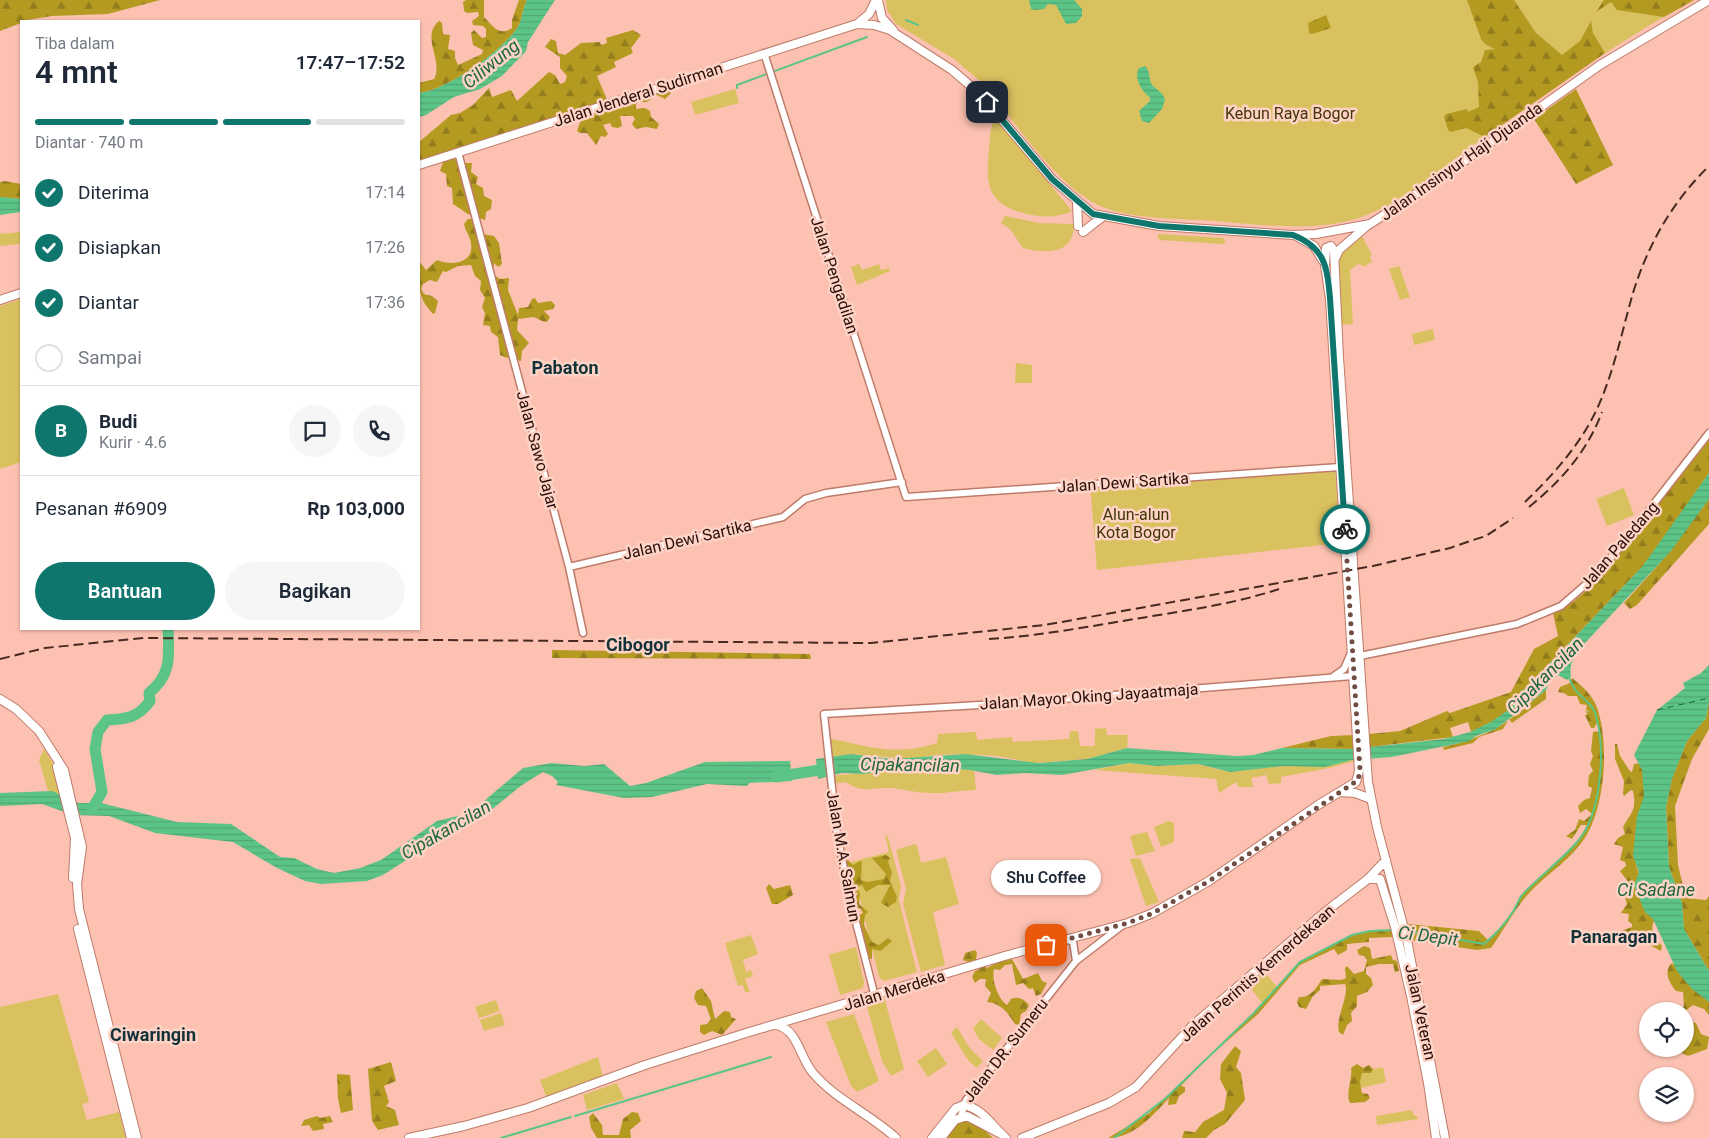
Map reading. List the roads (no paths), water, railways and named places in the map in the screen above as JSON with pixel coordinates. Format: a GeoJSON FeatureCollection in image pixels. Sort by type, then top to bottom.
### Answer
{"type":"FeatureCollection","features":[{"type":"Feature","properties":{"kind":"main road"},"geometry":{"type":"LineString","coordinates":[[857,24],[869,14],[877,0]]}},
{"type":"Feature","properties":{"kind":"main road"},"geometry":{"type":"LineString","coordinates":[[877,0],[882,18],[898,35]]}},
{"type":"Feature","properties":{"kind":"main road","name":"Jalan Insinyur Haji Djuanda"},"geometry":{"type":"LineString","coordinates":[[898,35],[938,59],[980,94],[1052,179],[1093,214],[1159,226],[1293,235],[1316,234],[1370,224],[1446,174],[1600,65],[1709,0]]}},
{"type":"Feature","properties":{"kind":"main road"},"geometry":{"type":"LineString","coordinates":[[857,24],[883,27],[898,35]]}},
{"type":"Feature","properties":{"kind":"main road","name":"Jalan Jenderal Sudirman"},"geometry":{"type":"LineString","coordinates":[[420,165],[857,24]]}},
{"type":"Feature","properties":{"kind":"main road"},"geometry":{"type":"LineString","coordinates":[[1078,202],[1081,229],[1102,217]]}},
{"type":"Feature","properties":{"kind":"main road"},"geometry":{"type":"LineString","coordinates":[[1335,259],[1339,250],[1370,224]]}},
{"type":"Feature","properties":{"kind":"main road"},"geometry":{"type":"LineString","coordinates":[[1293,235],[1314,246],[1325,265]]}},
{"type":"Feature","properties":{"kind":"main road"},"geometry":{"type":"LineString","coordinates":[[1354,630],[1340,467],[1330,298],[1324,252],[1328,246],[1333,248],[1335,259],[1354,630],[1353,676],[1361,735]]}},
{"type":"Feature","properties":{"kind":"main road"},"geometry":{"type":"LineString","coordinates":[[0,300],[20,293]]}},
{"type":"Feature","properties":{"kind":"main road"},"geometry":{"type":"LineString","coordinates":[[1354,655],[1361,735]]}},
{"type":"Feature","properties":{"kind":"main road"},"geometry":{"type":"LineString","coordinates":[[0,699],[30,721],[50,749],[62,774],[82,847],[77,884],[79,910],[137,1138]]}},
{"type":"Feature","properties":{"kind":"main road"},"geometry":{"type":"LineString","coordinates":[[0,704],[28,724],[50,749]]}},
{"type":"Feature","properties":{"kind":"main road","name":"Jalan Veteran"},"geometry":{"type":"LineString","coordinates":[[1361,735],[1363,770],[1386,860],[1398,925],[1398,942],[1425,1064],[1436,1138]]}},
{"type":"Feature","properties":{"kind":"main road","name":"Jalan Merdeka"},"geometry":{"type":"LineString","coordinates":[[409,1138],[464,1126],[528,1108],[646,1065],[776,1024],[875,997],[1066,939],[1125,924],[1153,913],[1209,881],[1352,785],[1358,780],[1363,770]]}},
{"type":"Feature","properties":{"kind":"main road"},"geometry":{"type":"LineString","coordinates":[[1340,792],[1355,793],[1371,799]]}},
{"type":"Feature","properties":{"kind":"main road"},"geometry":{"type":"LineString","coordinates":[[75,824],[73,896],[83,952],[131,1138]]}},
{"type":"Feature","properties":{"kind":"main road","name":"Jalan Perintis Kemerdekaan"},"geometry":{"type":"LineString","coordinates":[[1022,1138],[1109,1103],[1136,1087],[1200,1018],[1325,912],[1368,879],[1386,860]]}},
{"type":"Feature","properties":{"kind":"main road"},"geometry":{"type":"LineString","coordinates":[[1368,879],[1380,879],[1398,925]]}},
{"type":"Feature","properties":{"kind":"main road","name":"Jalan Veteran"},"geometry":{"type":"LineString","coordinates":[[1398,925],[1407,940],[1444,1138]]}},
{"type":"Feature","properties":{"kind":"main road"},"geometry":{"type":"LineString","coordinates":[[797,1045],[795,1030],[805,1016]]}},
{"type":"Feature","properties":{"kind":"main road"},"geometry":{"type":"LineString","coordinates":[[776,1024],[788,1029],[806,1064],[829,1089],[881,1124],[896,1138]]}},
{"type":"Feature","properties":{"kind":"main road"},"geometry":{"type":"LineString","coordinates":[[964,1105],[981,1113],[1004,1136]]}},
{"type":"Feature","properties":{"kind":"main road","name":"Jalan DR. Sumeru"},"geometry":{"type":"LineString","coordinates":[[932,1138],[956,1108],[964,1105]]}},
{"type":"Feature","properties":{"kind":"main road"},"geometry":{"type":"LineString","coordinates":[[961,1116],[973,1117],[987,1128],[1004,1136]]}},
{"type":"Feature","properties":{"kind":"main road","name":"Jalan DR. Sumeru"},"geometry":{"type":"LineString","coordinates":[[941,1138],[955,1120],[961,1116]]}},
{"type":"Feature","properties":{"kind":"street","name":"Jalan Pengadilan"},"geometry":{"type":"LineString","coordinates":[[764,53],[906,497]]}},
{"type":"Feature","properties":{"kind":"street","name":"Jalan Sawo Jajar"},"geometry":{"type":"LineString","coordinates":[[458,152],[569,567],[583,633]]}},
{"type":"Feature","properties":{"kind":"street","name":"Jalan Paledang"},"geometry":{"type":"LineString","coordinates":[[1354,655],[1517,624],[1561,606],[1591,580],[1621,546],[1709,434]]}},
{"type":"Feature","properties":{"kind":"street","name":"Jalan Dewi Sartika"},"geometry":{"type":"LineString","coordinates":[[906,497],[1340,467]]}},
{"type":"Feature","properties":{"kind":"street","name":"Jalan Dewi Sartika"},"geometry":{"type":"LineString","coordinates":[[569,567],[783,517],[805,498],[826,493],[902,482]]}},
{"type":"Feature","properties":{"kind":"street"},"geometry":{"type":"LineString","coordinates":[[1333,677],[1344,669],[1354,655]]}},
{"type":"Feature","properties":{"kind":"street","name":"Jalan Mayor Oking Jayaatmaja"},"geometry":{"type":"LineString","coordinates":[[824,714],[1014,703],[1353,676]]}},
{"type":"Feature","properties":{"kind":"street","name":"Jalan M.A. Salmun"},"geometry":{"type":"LineString","coordinates":[[824,714],[837,834],[850,899],[875,997]]}},
{"type":"Feature","properties":{"kind":"street","name":"Jalan DR. Sumeru"},"geometry":{"type":"LineString","coordinates":[[964,1105],[1076,962],[1088,950],[1125,924]]}},
{"type":"Feature","properties":{"kind":"street"},"geometry":{"type":"LineString","coordinates":[[1066,939],[1073,942],[1076,962]]}},
{"type":"Feature","properties":{"kind":"street"},"geometry":{"type":"LineString","coordinates":[[961,1116],[964,1105]]}},
{"type":"Feature","properties":{"kind":"water","name":"Ciliwung"},"geometry":{"type":"Polygon","coordinates":[[[527,0],[555,0],[528,42],[526,51],[502,76],[480,89],[454,97],[426,115],[420,117],[420,93],[444,85],[489,57],[512,35],[519,25],[527,0]]]}},
{"type":"Feature","properties":{"kind":"water"},"geometry":{"type":"Polygon","coordinates":[[[1029,0],[1074,0],[1082,9],[1082,16],[1076,23],[1066,24],[1056,5],[1048,4],[1044,9],[1034,10],[1031,9],[1029,0]]]}},
{"type":"Feature","properties":{"kind":"water"},"geometry":{"type":"Polygon","coordinates":[[[1145,66],[1152,85],[1161,93],[1165,100],[1162,109],[1149,123],[1142,121],[1139,111],[1150,101],[1150,97],[1139,84],[1137,76],[1139,68],[1145,66]]]}},
{"type":"Feature","properties":{"kind":"water"},"geometry":{"type":"Polygon","coordinates":[[[0,197],[20,199],[20,212],[0,215],[0,197]]]}},
{"type":"Feature","properties":{"kind":"water"},"geometry":{"type":"Polygon","coordinates":[[[1709,473],[1709,499],[1671,551],[1579,650],[1572,662],[1571,676],[1567,680],[1558,675],[1549,683],[1546,690],[1496,729],[1476,736],[1469,741],[1392,757],[1352,760],[1325,767],[1284,766],[1230,772],[1198,764],[1157,766],[1129,763],[1062,775],[1025,773],[997,775],[970,770],[925,767],[863,774],[842,773],[818,779],[816,759],[851,754],[892,759],[966,754],[1039,763],[1087,759],[1127,748],[1236,756],[1253,755],[1282,748],[1352,749],[1444,739],[1470,732],[1491,722],[1511,708],[1521,691],[1642,567],[1709,473]]]}},
{"type":"Feature","properties":{"kind":"water","name":"Ci Sadane"},"geometry":{"type":"Polygon","coordinates":[[[1709,665],[1709,702],[1706,718],[1687,741],[1672,779],[1666,807],[1669,867],[1682,903],[1684,929],[1709,971],[1709,1002],[1692,989],[1677,971],[1653,919],[1645,912],[1634,886],[1639,872],[1633,856],[1637,816],[1644,796],[1642,770],[1634,755],[1657,710],[1685,688],[1683,683],[1701,673],[1709,665]]]}},
{"type":"Feature","properties":{"kind":"water"},"geometry":{"type":"Polygon","coordinates":[[[790,761],[792,781],[749,783],[747,786],[707,784],[652,797],[624,798],[556,785],[558,782],[552,776],[543,772],[522,785],[480,819],[458,827],[383,875],[367,881],[321,884],[305,881],[277,868],[233,842],[155,833],[109,816],[73,815],[42,804],[0,806],[0,793],[52,791],[79,803],[101,803],[177,822],[231,824],[280,857],[294,858],[317,869],[334,873],[360,868],[381,860],[437,821],[470,813],[523,768],[551,763],[585,766],[604,764],[630,786],[646,783],[705,762],[790,761]]]}},
{"type":"Feature","properties":{"kind":"waterway"},"geometry":{"type":"LineString","coordinates":[[906,20],[918,25]]}},
{"type":"Feature","properties":{"kind":"waterway"},"geometry":{"type":"LineString","coordinates":[[737,88],[737,85],[867,37]]}},
{"type":"Feature","properties":{"kind":"waterway"},"geometry":{"type":"LineString","coordinates":[[92,809],[102,792],[95,749],[98,732],[107,720],[120,719],[136,714],[150,701],[149,693],[162,679],[168,664],[168,630]]}},
{"type":"Feature","properties":{"kind":"waterway","name":"Ci Depit"},"geometry":{"type":"LineString","coordinates":[[1408,931],[1484,944],[1508,919],[1523,894],[1572,848],[1586,829],[1597,797],[1600,779],[1600,743],[1593,708],[1578,693],[1569,677]]}},
{"type":"Feature","properties":{"kind":"waterway","name":"Cipakancilan"},"geometry":{"type":"LineString","coordinates":[[776,777],[832,768]]}},
{"type":"Feature","properties":{"kind":"waterway","name":"Ci Depit"},"geometry":{"type":"LineString","coordinates":[[1114,1138],[1166,1098],[1254,1013],[1300,962],[1352,935],[1370,931],[1394,930]]}},
{"type":"Feature","properties":{"kind":"waterway"},"geometry":{"type":"LineString","coordinates":[[575,1116],[771,1057]]}},
{"type":"Feature","properties":{"kind":"waterway"},"geometry":{"type":"LineString","coordinates":[[501,1138],[571,1117]]}},
{"type":"Feature","properties":{"kind":"railway"},"geometry":{"type":"LineString","coordinates":[[1525,502],[1546,481],[1583,435],[1597,409],[1608,381],[1633,293],[1646,257],[1673,209],[1696,179],[1709,166]]}},
{"type":"Feature","properties":{"kind":"railway"},"geometry":{"type":"LineString","coordinates":[[1529,507],[1552,487],[1572,465],[1589,440],[1602,412]]}},
{"type":"Feature","properties":{"kind":"railway"},"geometry":{"type":"LineString","coordinates":[[0,659],[45,648],[144,638],[871,643],[1045,625],[1373,566],[1450,548],[1486,536],[1513,518]]}},
{"type":"Feature","properties":{"kind":"railway"},"geometry":{"type":"LineString","coordinates":[[989,639],[1046,633],[1228,603],[1279,589]]}},
{"type":"Feature","properties":{"kind":"place","name":"Shu Coffee"},"geometry":{"type":"Point","coordinates":[1046,945]}},
{"type":"Feature","properties":{"kind":"district","name":"Pabaton"},"geometry":{"type":"Point","coordinates":[565,368]}},
{"type":"Feature","properties":{"kind":"district","name":"Cibogor"},"geometry":{"type":"Point","coordinates":[638,645]}},
{"type":"Feature","properties":{"kind":"district","name":"Panaragan"},"geometry":{"type":"Point","coordinates":[1614,937]}},
{"type":"Feature","properties":{"kind":"district","name":"Ciwaringin"},"geometry":{"type":"Point","coordinates":[153,1035]}},
{"type":"Feature","properties":{"kind":"park label","name":"Kebun Raya Bogor"},"geometry":{"type":"Point","coordinates":[1290,113]}},
{"type":"Feature","properties":{"kind":"park label","name":"Alun-alun Kota Bogor"},"geometry":{"type":"Point","coordinates":[1136,523]}}]}
